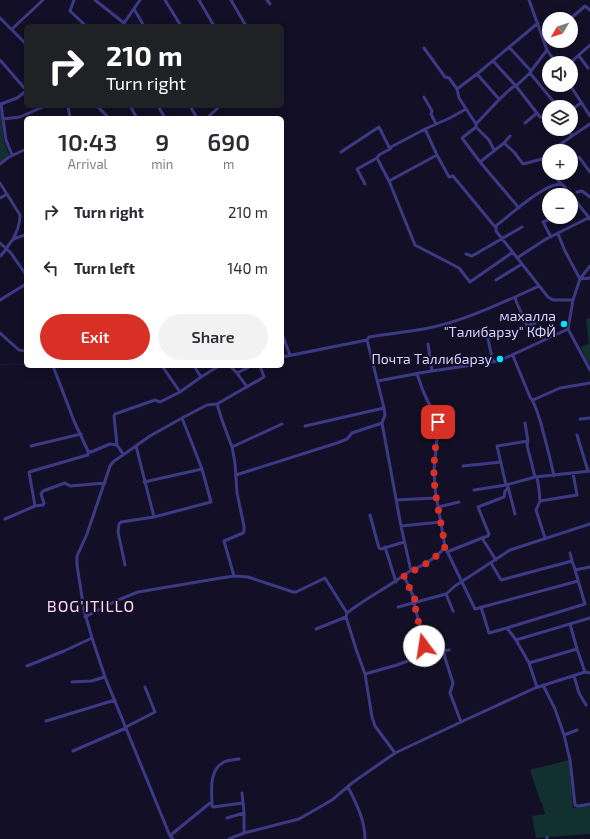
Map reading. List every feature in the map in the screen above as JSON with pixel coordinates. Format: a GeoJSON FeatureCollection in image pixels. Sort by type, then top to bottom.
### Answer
{"type":"FeatureCollection","features":[{"type":"Feature","properties":{"kind":"street"},"geometry":{"type":"LineString","coordinates":[[12,29],[43,0]]}},
{"type":"Feature","properties":{"kind":"street"},"geometry":{"type":"LineString","coordinates":[[74,0],[70,11],[84,24]]}},
{"type":"Feature","properties":{"kind":"street"},"geometry":{"type":"LineString","coordinates":[[95,0],[122,24]]}},
{"type":"Feature","properties":{"kind":"street"},"geometry":{"type":"LineString","coordinates":[[124,24],[139,0]]}},
{"type":"Feature","properties":{"kind":"street"},"geometry":{"type":"LineString","coordinates":[[165,0],[180,24]]}},
{"type":"Feature","properties":{"kind":"street"},"geometry":{"type":"LineString","coordinates":[[199,0],[213,24]]}},
{"type":"Feature","properties":{"kind":"street"},"geometry":{"type":"LineString","coordinates":[[231,0],[245,24]]}},
{"type":"Feature","properties":{"kind":"street"},"geometry":{"type":"LineString","coordinates":[[268,0],[270,4]]}},
{"type":"Feature","properties":{"kind":"street"},"geometry":{"type":"LineString","coordinates":[[529,0],[542,35]]}},
{"type":"Feature","properties":{"kind":"street"},"geometry":{"type":"LineString","coordinates":[[578,12],[585,6],[590,10]]}},
{"type":"Feature","properties":{"kind":"street"},"geometry":{"type":"LineString","coordinates":[[134,9],[143,24]]}},
{"type":"Feature","properties":{"kind":"street"},"geometry":{"type":"LineString","coordinates":[[0,18],[24,42]]}},
{"type":"Feature","properties":{"kind":"street"},"geometry":{"type":"LineString","coordinates":[[457,89],[538,23]]}},
{"type":"Feature","properties":{"kind":"street"},"geometry":{"type":"LineString","coordinates":[[588,68],[579,56],[590,46]]}},
{"type":"Feature","properties":{"kind":"street"},"geometry":{"type":"LineString","coordinates":[[509,47],[531,72],[552,100]]}},
{"type":"Feature","properties":{"kind":"street"},"geometry":{"type":"LineString","coordinates":[[424,48],[444,77],[449,78],[457,89],[459,98],[476,125],[489,140],[494,150]]}},
{"type":"Feature","properties":{"kind":"street"},"geometry":{"type":"LineString","coordinates":[[519,208],[462,138],[476,125],[499,99],[531,72],[547,50],[551,56]]}},
{"type":"Feature","properties":{"kind":"street"},"geometry":{"type":"LineString","coordinates":[[0,60],[24,89]]}},
{"type":"Feature","properties":{"kind":"street"},"geometry":{"type":"LineString","coordinates":[[493,61],[516,86],[540,117],[542,117]]}},
{"type":"Feature","properties":{"kind":"street"},"geometry":{"type":"LineString","coordinates":[[477,74],[499,99]]}},
{"type":"Feature","properties":{"kind":"street"},"geometry":{"type":"LineString","coordinates":[[574,92],[590,116]]}},
{"type":"Feature","properties":{"kind":"street"},"geometry":{"type":"LineString","coordinates":[[12,155],[6,140],[0,104],[17,98],[24,93]]}},
{"type":"Feature","properties":{"kind":"street"},"geometry":{"type":"LineString","coordinates":[[424,97],[432,111],[431,114],[436,124]]}},
{"type":"Feature","properties":{"kind":"street"},"geometry":{"type":"LineString","coordinates":[[3,119],[20,117],[40,108]]}},
{"type":"Feature","properties":{"kind":"street"},"geometry":{"type":"LineString","coordinates":[[99,108],[107,116]]}},
{"type":"Feature","properties":{"kind":"street"},"geometry":{"type":"LineString","coordinates":[[209,116],[218,108]]}},
{"type":"Feature","properties":{"kind":"street"},"geometry":{"type":"LineString","coordinates":[[365,184],[357,169],[377,158],[391,147],[466,109]]}},
{"type":"Feature","properties":{"kind":"street"},"geometry":{"type":"LineString","coordinates":[[525,123],[537,113]]}},
{"type":"Feature","properties":{"kind":"street"},"geometry":{"type":"LineString","coordinates":[[578,132],[590,124]]}},
{"type":"Feature","properties":{"kind":"street"},"geometry":{"type":"LineString","coordinates":[[341,152],[379,127],[390,149]]}},
{"type":"Feature","properties":{"kind":"street"},"geometry":{"type":"LineString","coordinates":[[425,129],[449,177],[453,176],[496,228],[496,231],[539,286],[551,299],[573,300]]}},
{"type":"Feature","properties":{"kind":"street"},"geometry":{"type":"LineString","coordinates":[[480,162],[504,143],[510,136]]}},
{"type":"Feature","properties":{"kind":"street"},"geometry":{"type":"LineString","coordinates":[[561,144],[572,136]]}},
{"type":"Feature","properties":{"kind":"street"},"geometry":{"type":"LineString","coordinates":[[504,143],[514,152],[523,164],[542,159]]}},
{"type":"Feature","properties":{"kind":"street"},"geometry":{"type":"LineString","coordinates":[[0,164],[12,155],[24,150]]}},
{"type":"Feature","properties":{"kind":"street"},"geometry":{"type":"LineString","coordinates":[[389,181],[437,155]]}},
{"type":"Feature","properties":{"kind":"street"},"geometry":{"type":"LineString","coordinates":[[579,157],[590,172]]}},
{"type":"Feature","properties":{"kind":"street"},"geometry":{"type":"LineString","coordinates":[[377,158],[389,181],[415,245],[459,268],[470,282],[512,252]]}},
{"type":"Feature","properties":{"kind":"street"},"geometry":{"type":"LineString","coordinates":[[558,180],[565,188]]}},
{"type":"Feature","properties":{"kind":"street"},"geometry":{"type":"LineString","coordinates":[[0,183],[18,212],[20,218],[16,234],[0,256]]}},
{"type":"Feature","properties":{"kind":"street"},"geometry":{"type":"LineString","coordinates":[[496,228],[497,225],[543,189],[561,184]]}},
{"type":"Feature","properties":{"kind":"street"},"geometry":{"type":"LineString","coordinates":[[578,192],[582,191],[590,197]]}},
{"type":"Feature","properties":{"kind":"street"},"geometry":{"type":"LineString","coordinates":[[0,198],[7,194]]}},
{"type":"Feature","properties":{"kind":"street"},"geometry":{"type":"LineString","coordinates":[[517,258],[551,237],[590,218],[578,203]]}},
{"type":"Feature","properties":{"kind":"street"},"geometry":{"type":"LineString","coordinates":[[544,224],[551,237]]}},
{"type":"Feature","properties":{"kind":"street"},"geometry":{"type":"LineString","coordinates":[[466,254],[472,256],[522,227]]}},
{"type":"Feature","properties":{"kind":"street"},"geometry":{"type":"LineString","coordinates":[[558,234],[580,279]]}},
{"type":"Feature","properties":{"kind":"street"},"geometry":{"type":"LineString","coordinates":[[13,239],[24,236]]}},
{"type":"Feature","properties":{"kind":"street"},"geometry":{"type":"LineString","coordinates":[[0,243],[6,248],[24,271]]}},
{"type":"Feature","properties":{"kind":"street"},"geometry":{"type":"LineString","coordinates":[[496,280],[522,264]]}},
{"type":"Feature","properties":{"kind":"street"},"geometry":{"type":"LineString","coordinates":[[590,266],[580,279],[573,300],[568,329],[590,370]]}},
{"type":"Feature","properties":{"kind":"street"},"geometry":{"type":"LineString","coordinates":[[580,279],[590,278]]}},
{"type":"Feature","properties":{"kind":"street"},"geometry":{"type":"LineString","coordinates":[[0,300],[24,285]]}},
{"type":"Feature","properties":{"kind":"street"},"geometry":{"type":"LineString","coordinates":[[284,356],[367,340],[369,337],[425,328],[455,321],[485,311],[539,286]]}},
{"type":"Feature","properties":{"kind":"street"},"geometry":{"type":"LineString","coordinates":[[515,297],[527,326],[535,323]]}},
{"type":"Feature","properties":{"kind":"street"},"geometry":{"type":"LineString","coordinates":[[378,381],[499,361],[513,356],[568,329]]}},
{"type":"Feature","properties":{"kind":"street"},"geometry":{"type":"LineString","coordinates":[[486,330],[493,362]]}},
{"type":"Feature","properties":{"kind":"street"},"geometry":{"type":"LineString","coordinates":[[0,333],[19,350],[24,351]]}},
{"type":"Feature","properties":{"kind":"street"},"geometry":{"type":"LineString","coordinates":[[284,339],[290,355]]}},
{"type":"Feature","properties":{"kind":"street"},"geometry":{"type":"LineString","coordinates":[[367,340],[384,408],[385,416],[382,423],[404,542],[411,571]]}},
{"type":"Feature","properties":{"kind":"street"},"geometry":{"type":"LineString","coordinates":[[428,344],[432,371]]}},
{"type":"Feature","properties":{"kind":"street"},"geometry":{"type":"LineString","coordinates":[[513,356],[533,400],[547,444],[554,476]]}},
{"type":"Feature","properties":{"kind":"street"},"geometry":{"type":"LineString","coordinates":[[35,506],[30,472],[88,455],[88,451],[74,421],[54,368]]}},
{"type":"Feature","properties":{"kind":"street"},"geometry":{"type":"LineString","coordinates":[[163,368],[180,392]]}},
{"type":"Feature","properties":{"kind":"street"},"geometry":{"type":"LineString","coordinates":[[195,368],[201,377]]}},
{"type":"Feature","properties":{"kind":"street"},"geometry":{"type":"LineString","coordinates":[[123,454],[117,445],[115,414],[156,400],[160,402],[180,392],[216,368]]}},
{"type":"Feature","properties":{"kind":"street"},"geometry":{"type":"LineString","coordinates":[[232,368],[247,387]]}},
{"type":"Feature","properties":{"kind":"street"},"geometry":{"type":"LineString","coordinates":[[237,373],[247,368]]}},
{"type":"Feature","properties":{"kind":"street"},"geometry":{"type":"LineString","coordinates":[[172,838],[105,677],[85,617],[77,556],[87,534],[110,466],[123,454],[150,436],[208,405],[217,404],[264,377],[261,368]]}},
{"type":"Feature","properties":{"kind":"street"},"geometry":{"type":"LineString","coordinates":[[417,374],[423,391],[438,422],[434,470],[436,498],[442,522],[445,547],[475,609],[578,581]]}},
{"type":"Feature","properties":{"kind":"street"},"geometry":{"type":"LineString","coordinates":[[533,400],[560,388],[590,383]]}},
{"type":"Feature","properties":{"kind":"street"},"geometry":{"type":"LineString","coordinates":[[217,404],[232,447],[235,463],[237,493],[244,531],[224,541],[234,576]]}},
{"type":"Feature","properties":{"kind":"street"},"geometry":{"type":"LineString","coordinates":[[306,426],[384,408]]}},
{"type":"Feature","properties":{"kind":"street"},"geometry":{"type":"LineString","coordinates":[[125,565],[118,532],[119,524],[121,522],[154,517],[211,502],[202,469],[182,418]]}},
{"type":"Feature","properties":{"kind":"street"},"geometry":{"type":"LineString","coordinates":[[580,419],[590,418]]}},
{"type":"Feature","properties":{"kind":"street"},"geometry":{"type":"LineString","coordinates":[[236,475],[337,443],[347,439],[352,433],[382,423]]}},
{"type":"Feature","properties":{"kind":"street"},"geometry":{"type":"LineString","coordinates":[[524,423],[536,477],[540,488],[540,501],[536,510],[545,538]]}},
{"type":"Feature","properties":{"kind":"street"},"geometry":{"type":"LineString","coordinates":[[232,447],[282,424]]}},
{"type":"Feature","properties":{"kind":"street"},"geometry":{"type":"LineString","coordinates":[[31,446],[81,434]]}},
{"type":"Feature","properties":{"kind":"street"},"geometry":{"type":"LineString","coordinates":[[474,490],[507,486],[536,477],[589,471],[576,435]]}},
{"type":"Feature","properties":{"kind":"street"},"geometry":{"type":"LineString","coordinates":[[515,514],[497,446],[528,441]]}},
{"type":"Feature","properties":{"kind":"street"},"geometry":{"type":"LineString","coordinates":[[88,451],[91,452],[110,444],[117,445]]}},
{"type":"Feature","properties":{"kind":"street"},"geometry":{"type":"LineString","coordinates":[[136,446],[154,517]]}},
{"type":"Feature","properties":{"kind":"street"},"geometry":{"type":"LineString","coordinates":[[463,466],[501,462]]}},
{"type":"Feature","properties":{"kind":"street"},"geometry":{"type":"LineString","coordinates":[[144,482],[202,469]]}},
{"type":"Feature","properties":{"kind":"street"},"geometry":{"type":"LineString","coordinates":[[540,501],[577,494],[573,474]]}},
{"type":"Feature","properties":{"kind":"street"},"geometry":{"type":"LineString","coordinates":[[5,519],[35,506],[43,505],[44,503],[41,494],[43,491],[60,484],[65,483],[70,486],[105,483]]}},
{"type":"Feature","properties":{"kind":"street"},"geometry":{"type":"LineString","coordinates":[[447,552],[488,536],[478,507],[504,498],[507,486]]}},
{"type":"Feature","properties":{"kind":"street"},"geometry":{"type":"LineString","coordinates":[[396,500],[436,498]]}},
{"type":"Feature","properties":{"kind":"street"},"geometry":{"type":"LineString","coordinates":[[438,507],[459,502]]}},
{"type":"Feature","properties":{"kind":"street"},"geometry":{"type":"LineString","coordinates":[[370,515],[379,548],[404,542]]}},
{"type":"Feature","properties":{"kind":"street"},"geometry":{"type":"LineString","coordinates":[[401,526],[442,522]]}},
{"type":"Feature","properties":{"kind":"street"},"geometry":{"type":"LineString","coordinates":[[398,607],[446,594],[510,550],[590,524]]}},
{"type":"Feature","properties":{"kind":"street"},"geometry":{"type":"LineString","coordinates":[[482,538],[496,560]]}},
{"type":"Feature","properties":{"kind":"street"},"geometry":{"type":"LineString","coordinates":[[385,547],[396,582]]}},
{"type":"Feature","properties":{"kind":"street"},"geometry":{"type":"LineString","coordinates":[[316,629],[347,615],[361,602],[396,582],[411,571],[429,562],[445,547]]}},
{"type":"Feature","properties":{"kind":"street"},"geometry":{"type":"LineString","coordinates":[[570,553],[575,569]]}},
{"type":"Feature","properties":{"kind":"street"},"geometry":{"type":"LineString","coordinates":[[491,563],[502,580],[572,561]]}},
{"type":"Feature","properties":{"kind":"street"},"geometry":{"type":"LineString","coordinates":[[481,607],[489,633],[585,604],[575,570],[590,567]]}},
{"type":"Feature","properties":{"kind":"street"},"geometry":{"type":"LineString","coordinates":[[85,617],[118,600],[138,592],[234,576],[248,577],[293,592],[296,592],[325,578],[347,615],[356,649],[365,674],[372,717],[375,726],[395,753]]}},
{"type":"Feature","properties":{"kind":"street"},"geometry":{"type":"LineString","coordinates":[[404,576],[415,602],[424,646],[426,651],[430,653]]}},
{"type":"Feature","properties":{"kind":"street"},"geometry":{"type":"LineString","coordinates":[[446,594],[453,611]]}},
{"type":"Feature","properties":{"kind":"street"},"geometry":{"type":"LineString","coordinates":[[516,640],[590,618]]}},
{"type":"Feature","properties":{"kind":"street"},"geometry":{"type":"LineString","coordinates":[[570,624],[585,672]]}},
{"type":"Feature","properties":{"kind":"street"},"geometry":{"type":"LineString","coordinates":[[507,628],[516,640],[529,663],[537,687]]}},
{"type":"Feature","properties":{"kind":"street"},"geometry":{"type":"LineString","coordinates":[[27,666],[92,638]]}},
{"type":"Feature","properties":{"kind":"street"},"geometry":{"type":"LineString","coordinates":[[529,663],[577,648]]}},
{"type":"Feature","properties":{"kind":"street"},"geometry":{"type":"LineString","coordinates":[[444,650],[453,683],[450,693],[461,722]]}},
{"type":"Feature","properties":{"kind":"street"},"geometry":{"type":"LineString","coordinates":[[365,674],[397,665],[430,653],[449,650]]}},
{"type":"Feature","properties":{"kind":"street"},"geometry":{"type":"LineString","coordinates":[[230,839],[244,833],[299,819],[332,800],[395,753],[537,687],[585,672],[590,673]]}},
{"type":"Feature","properties":{"kind":"street"},"geometry":{"type":"LineString","coordinates":[[574,676],[579,693],[586,706]]}},
{"type":"Feature","properties":{"kind":"street"},"geometry":{"type":"LineString","coordinates":[[72,682],[91,681],[105,677]]}},
{"type":"Feature","properties":{"kind":"street"},"geometry":{"type":"LineString","coordinates":[[543,685],[555,709],[564,735],[570,760],[575,805],[590,804]]}},
{"type":"Feature","properties":{"kind":"street"},"geometry":{"type":"LineString","coordinates":[[73,751],[126,728],[155,712],[145,687]]}},
{"type":"Feature","properties":{"kind":"street"},"geometry":{"type":"LineString","coordinates":[[46,721],[115,700]]}},
{"type":"Feature","properties":{"kind":"street"},"geometry":{"type":"LineString","coordinates":[[564,735],[577,730]]}},
{"type":"Feature","properties":{"kind":"street"},"geometry":{"type":"LineString","coordinates":[[212,804],[212,780],[216,771],[223,763],[239,758]]}},
{"type":"Feature","properties":{"kind":"street"},"geometry":{"type":"LineString","coordinates":[[348,787],[359,810],[365,831],[365,839]]}},
{"type":"Feature","properties":{"kind":"street"},"geometry":{"type":"LineString","coordinates":[[242,793],[244,833]]}},
{"type":"Feature","properties":{"kind":"street"},"geometry":{"type":"LineString","coordinates":[[172,838],[172,834],[210,803],[213,807],[243,803]]}},
{"type":"Feature","properties":{"kind":"street"},"geometry":{"type":"LineString","coordinates":[[227,818],[244,813]]}},
{"type":"Feature","properties":{"kind":"green space"},"geometry":{"type":"Polygon","coordinates":[[[0,109],[4,141],[9,155],[0,162],[0,109]]]}},
{"type":"Feature","properties":{"kind":"green space"},"geometry":{"type":"Polygon","coordinates":[[[590,318],[590,366],[580,347],[589,344],[586,319],[590,318]]]}},
{"type":"Feature","properties":{"kind":"green space"},"geometry":{"type":"Polygon","coordinates":[[[569,760],[573,808],[590,805],[590,834],[536,838],[532,816],[545,814],[530,770],[569,760]]]}},
{"type":"Feature","properties":{"kind":"waterway"},"geometry":{"type":"LineString","coordinates":[[0,365],[24,365]]}},
{"type":"Feature","properties":{"kind":"place","name":"махалла \"Талибарзу\" КФЙ"},"geometry":{"type":"Point","coordinates":[564,324]}},
{"type":"Feature","properties":{"kind":"place","name":"Почта Таллибарзу"},"geometry":{"type":"Point","coordinates":[500,359]}},
{"type":"Feature","properties":{"kind":"district","name":"BOG'ITILLO"},"geometry":{"type":"Point","coordinates":[91,606]}},
{"type":"Feature","properties":{"kind":"route"},"geometry":{"type":"LineString","coordinates":[[424,646],[414,602],[416,602],[404,576],[429,562],[445,547],[442,522],[435,490],[434,470],[438,422]]}}]}
